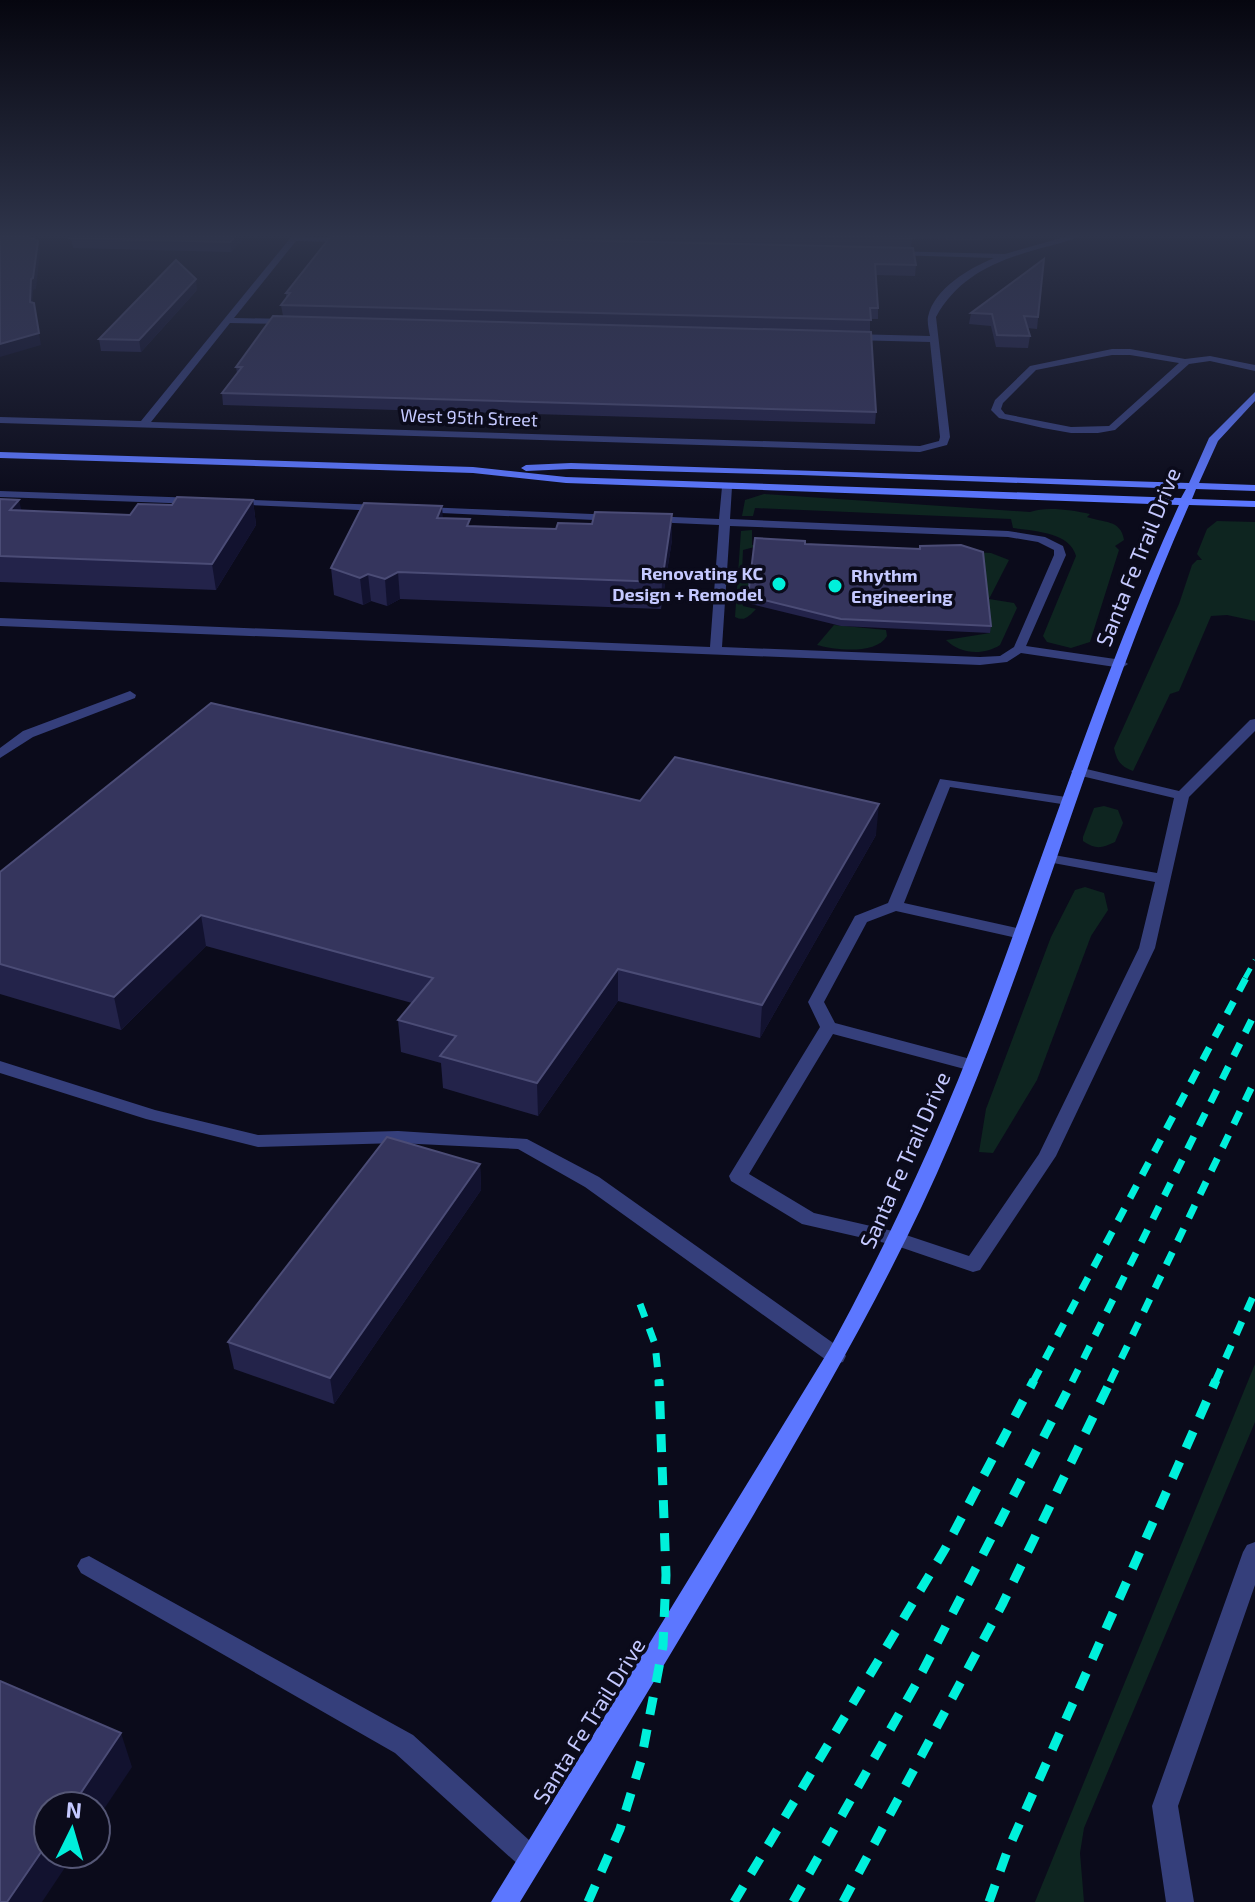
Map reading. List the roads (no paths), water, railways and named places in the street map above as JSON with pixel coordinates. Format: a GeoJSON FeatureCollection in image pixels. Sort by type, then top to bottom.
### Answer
{"type":"FeatureCollection","features":[{"type":"Feature","properties":{"kind":"main road","name":"Santa Fe Trail Drive"},"geometry":{"type":"LineString","coordinates":[[505,1902],[836,1356],[897,1239],[942,1141],[972,1065],[1078,771],[1122,664],[1161,556],[1195,486],[1196,473],[1213,440],[1255,395]]}},
{"type":"Feature","properties":{"kind":"main road"},"geometry":{"type":"LineString","coordinates":[[0,455],[473,470],[571,466],[1255,488]]}},
{"type":"Feature","properties":{"kind":"main road"},"geometry":{"type":"LineString","coordinates":[[473,470],[566,480],[1255,504]]}},
{"type":"Feature","properties":{"kind":"street"},"geometry":{"type":"LineString","coordinates":[[143,425],[224,325]]}},
{"type":"Feature","properties":{"kind":"street"},"geometry":{"type":"LineString","coordinates":[[840,337],[934,339],[933,325]]}},
{"type":"Feature","properties":{"kind":"street","name":"West 95th Street"},"geometry":{"type":"LineString","coordinates":[[0,420],[894,449],[936,447],[943,443],[945,437],[934,339]]}},
{"type":"Feature","properties":{"kind":"street"},"geometry":{"type":"LineString","coordinates":[[1186,362],[1130,352],[1112,352],[1044,364],[1033,368],[998,402],[996,410],[1002,416],[1060,429],[1101,431],[1112,428],[1186,362],[1200,357],[1255,368]]}},
{"type":"Feature","properties":{"kind":"street"},"geometry":{"type":"LineString","coordinates":[[716,650],[727,487]]}},
{"type":"Feature","properties":{"kind":"street"},"geometry":{"type":"LineString","coordinates":[[0,494],[400,509]]}},
{"type":"Feature","properties":{"kind":"street"},"geometry":{"type":"LineString","coordinates":[[0,622],[980,661],[1003,659],[1019,649],[1060,555],[1059,548],[1052,543],[1008,534],[415,510]]}},
{"type":"Feature","properties":{"kind":"street"},"geometry":{"type":"LineString","coordinates":[[1019,649],[1122,664]]}},
{"type":"Feature","properties":{"kind":"street"},"geometry":{"type":"LineString","coordinates":[[0,754],[28,734],[130,695]]}},
{"type":"Feature","properties":{"kind":"street"},"geometry":{"type":"LineString","coordinates":[[828,1027],[738,1176],[809,1219],[897,1239],[973,1265],[1047,1156],[1147,948],[1182,796],[1255,723]]}},
{"type":"Feature","properties":{"kind":"street"},"geometry":{"type":"LineString","coordinates":[[1078,771],[1182,796]]}},
{"type":"Feature","properties":{"kind":"street"},"geometry":{"type":"LineString","coordinates":[[895,906],[945,782],[1068,801]]}},
{"type":"Feature","properties":{"kind":"street"},"geometry":{"type":"LineString","coordinates":[[1048,858],[1163,879]]}},
{"type":"Feature","properties":{"kind":"street"},"geometry":{"type":"LineString","coordinates":[[972,1065],[828,1027],[816,1002],[861,919],[895,906],[1021,934]]}},
{"type":"Feature","properties":{"kind":"street"},"geometry":{"type":"LineString","coordinates":[[0,1067],[152,1115],[258,1141],[398,1137],[521,1143],[592,1182],[836,1356]]}},
{"type":"Feature","properties":{"kind":"street"},"geometry":{"type":"LineString","coordinates":[[1180,1902],[1165,1806],[1255,1552]]}},
{"type":"Feature","properties":{"kind":"street"},"geometry":{"type":"LineString","coordinates":[[89,1566],[404,1744],[531,1859]]}},
{"type":"Feature","properties":{"kind":"railway"},"geometry":{"type":"LineString","coordinates":[[1245,978],[1255,960]]}},
{"type":"Feature","properties":{"kind":"railway"},"geometry":{"type":"LineString","coordinates":[[1033,1382],[1247,976]]}},
{"type":"Feature","properties":{"kind":"railway"},"geometry":{"type":"LineString","coordinates":[[1073,1380],[1255,1013]]}},
{"type":"Feature","properties":{"kind":"railway"},"geometry":{"type":"LineString","coordinates":[[1110,1382],[1255,1080]]}},
{"type":"Feature","properties":{"kind":"railway"},"geometry":{"type":"LineString","coordinates":[[1215,1382],[1255,1292]]}},
{"type":"Feature","properties":{"kind":"railway"},"geometry":{"type":"LineString","coordinates":[[640,1304],[655,1344],[659,1382]]}},
{"type":"Feature","properties":{"kind":"railway"},"geometry":{"type":"LineString","coordinates":[[588,1902],[620,1829],[641,1761],[663,1646],[666,1575],[659,1380]]}},
{"type":"Feature","properties":{"kind":"railway"},"geometry":{"type":"LineString","coordinates":[[734,1902],[945,1549],[1034,1380]]}},
{"type":"Feature","properties":{"kind":"railway"},"geometry":{"type":"LineString","coordinates":[[793,1902],[916,1684],[1073,1380]]}},
{"type":"Feature","properties":{"kind":"railway"},"geometry":{"type":"LineString","coordinates":[[843,1902],[1002,1605],[1111,1380]]}},
{"type":"Feature","properties":{"kind":"railway"},"geometry":{"type":"LineString","coordinates":[[989,1902],[1007,1852],[1216,1380]]}},
{"type":"Feature","properties":{"kind":"place","name":"Renovating KC Design + Remodel"},"geometry":{"type":"Point","coordinates":[779,584]}},
{"type":"Feature","properties":{"kind":"place","name":"Rhythm Engineering"},"geometry":{"type":"Point","coordinates":[835,586]}}]}
